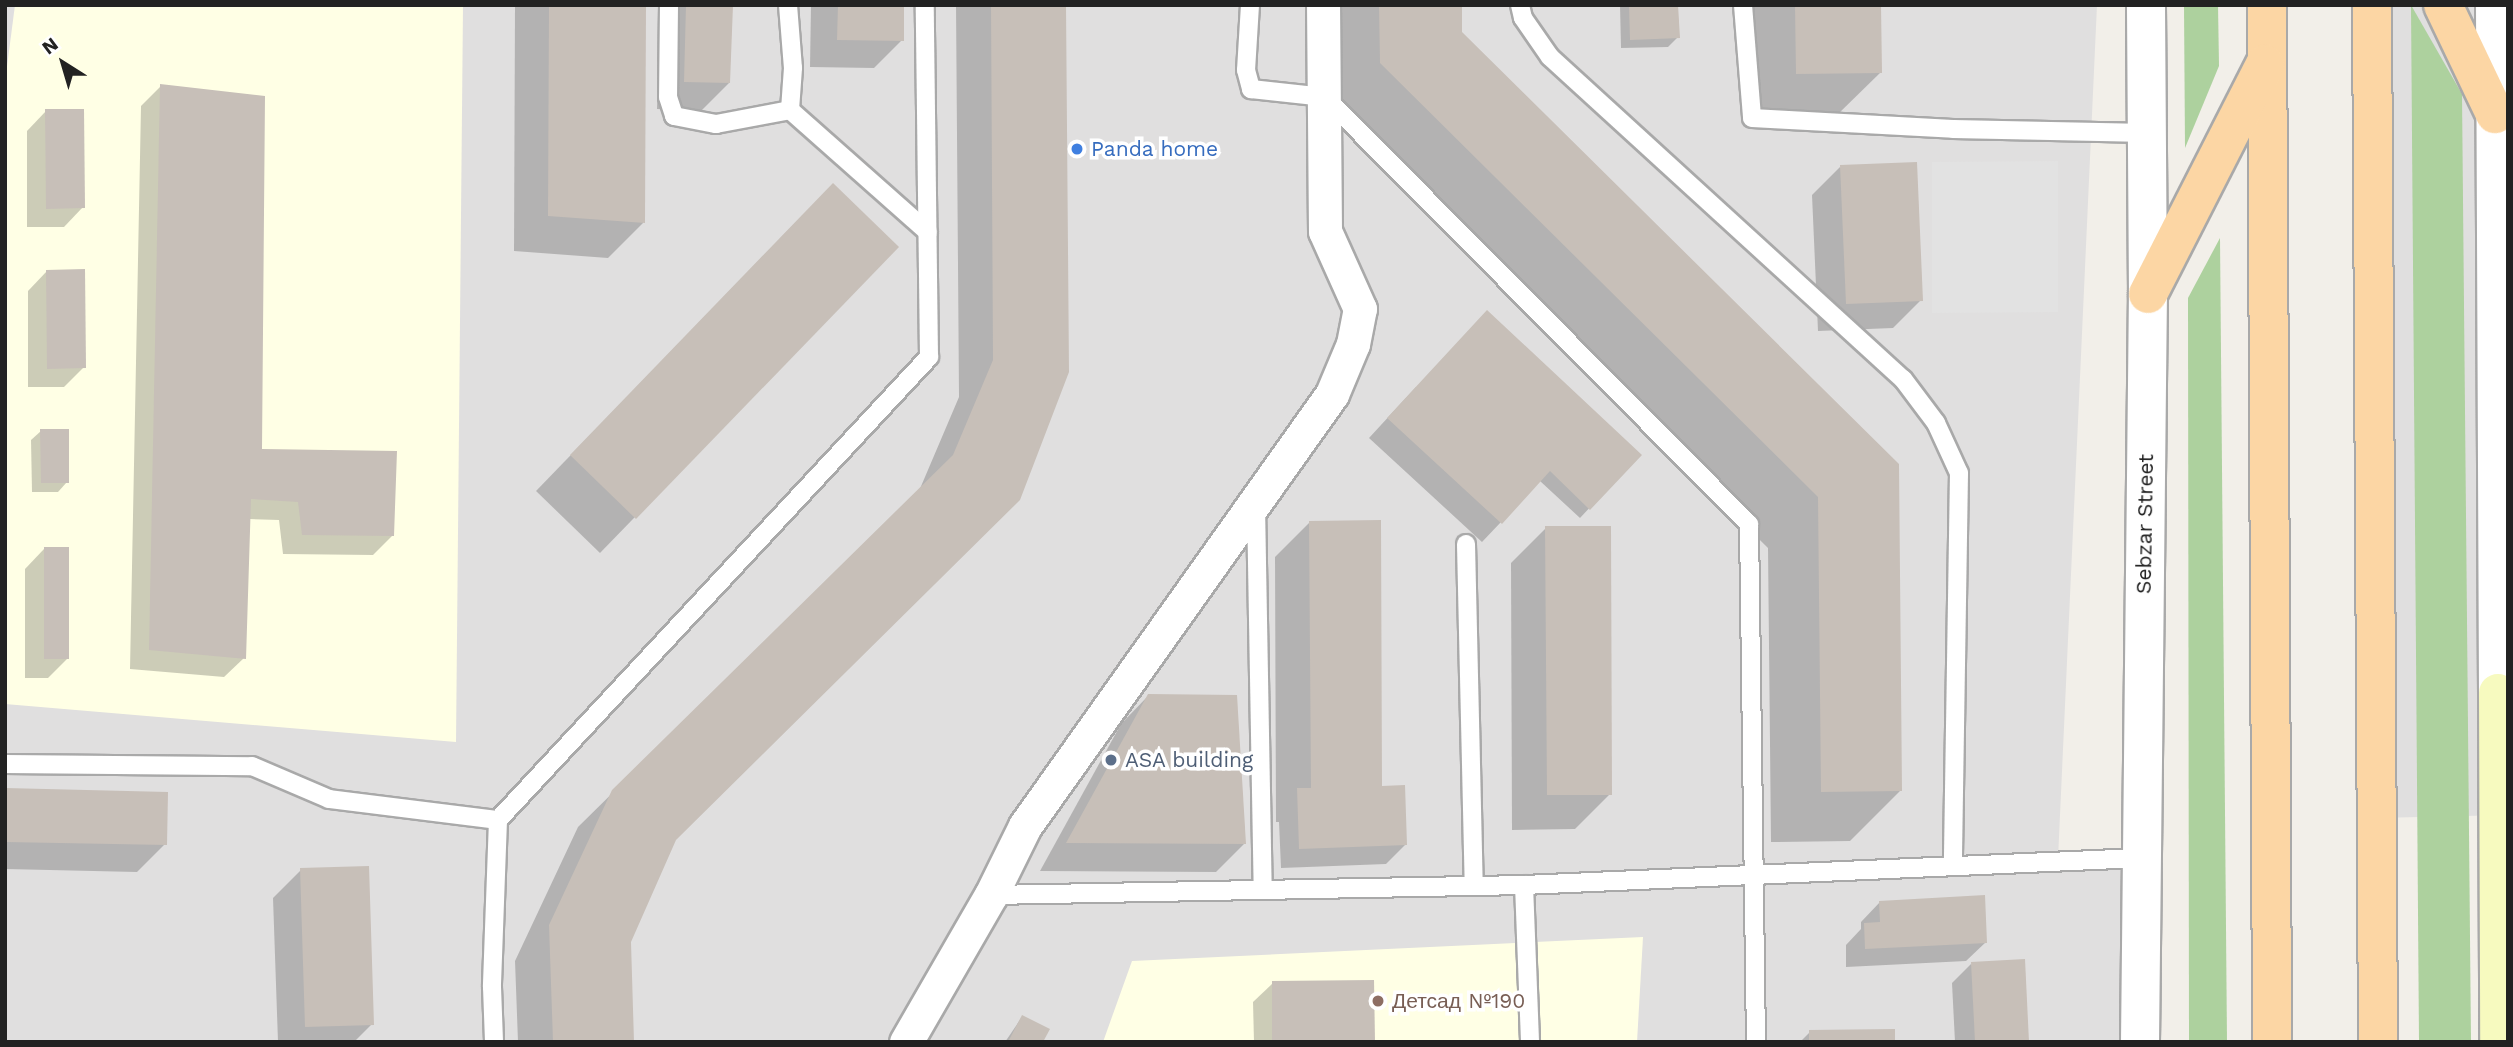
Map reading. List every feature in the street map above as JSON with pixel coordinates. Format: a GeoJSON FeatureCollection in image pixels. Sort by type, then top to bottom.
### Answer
{"type":"FeatureCollection","features":[{"type":"Feature","properties":{"kind":"main road"},"geometry":{"type":"LineString","coordinates":[[2267,5],[2272,1042]]}},
{"type":"Feature","properties":{"kind":"main road"},"geometry":{"type":"LineString","coordinates":[[2372,5],[2378,1042]]}},
{"type":"Feature","properties":{"kind":"main road"},"geometry":{"type":"LineString","coordinates":[[2443,5],[2495,114]]}},
{"type":"Feature","properties":{"kind":"main road"},"geometry":{"type":"LineString","coordinates":[[2148,294],[2268,59]]}},
{"type":"Feature","properties":{"kind":"main road"},"geometry":{"type":"LineString","coordinates":[[2499,1042],[2503,911],[2503,703]]}},
{"type":"Feature","properties":{"kind":"street"},"geometry":{"type":"LineString","coordinates":[[906,1042],[991,895],[1025,826],[1332,394],[1353,344],[1360,309],[1325,231],[1323,5]]}},
{"type":"Feature","properties":{"kind":"street","name":"Sebzar Street"},"geometry":{"type":"LineString","coordinates":[[2140,1042],[2148,294],[2147,5]]}},
{"type":"Feature","properties":{"kind":"street"},"geometry":{"type":"LineString","coordinates":[[2495,5],[2503,703]]}},
{"type":"Feature","properties":{"kind":"lane"},"geometry":{"type":"LineString","coordinates":[[669,5],[668,97],[674,116],[716,124],[790,110]]}},
{"type":"Feature","properties":{"kind":"lane"},"geometry":{"type":"LineString","coordinates":[[788,5],[793,68],[790,110]]}},
{"type":"Feature","properties":{"kind":"lane"},"geometry":{"type":"LineString","coordinates":[[494,1042],[492,987],[498,820],[929,357],[925,5]]}},
{"type":"Feature","properties":{"kind":"lane"},"geometry":{"type":"LineString","coordinates":[[1250,5],[1246,70],[1251,89],[1325,97],[1749,524],[1756,1042]]}},
{"type":"Feature","properties":{"kind":"lane"},"geometry":{"type":"LineString","coordinates":[[1520,5],[1523,18],[1550,57],[1903,379],[1936,423],[1959,473],[1953,866]]}},
{"type":"Feature","properties":{"kind":"lane"},"geometry":{"type":"LineString","coordinates":[[1743,5],[1752,118],[1953,129],[2148,133]]}},
{"type":"Feature","properties":{"kind":"lane"},"geometry":{"type":"LineString","coordinates":[[790,110],[928,232]]}},
{"type":"Feature","properties":{"kind":"lane"},"geometry":{"type":"LineString","coordinates":[[1256,501],[1263,890]]}},
{"type":"Feature","properties":{"kind":"lane"},"geometry":{"type":"LineString","coordinates":[[1466,544],[1474,886]]}},
{"type":"Feature","properties":{"kind":"lane"},"geometry":{"type":"LineString","coordinates":[[5,764],[252,766],[329,799],[498,820]]}},
{"type":"Feature","properties":{"kind":"lane"},"geometry":{"type":"LineString","coordinates":[[991,895],[1524,885],[2141,858]]}},
{"type":"Feature","properties":{"kind":"lane"},"geometry":{"type":"LineString","coordinates":[[1524,885],[1530,1042]]}},
{"type":"Feature","properties":{"kind":"shaded area"},"geometry":{"type":"Polygon","coordinates":[[[5,5],[2097,5],[2058,859],[2141,858],[2140,1042],[5,1042],[5,5]]]}},
{"type":"Feature","properties":{"kind":"shaded area"},"geometry":{"type":"Polygon","coordinates":[[[15,5],[463,5],[456,742],[5,704],[5,82],[15,5]]]}},
{"type":"Feature","properties":{"kind":"shaded area"},"geometry":{"type":"Polygon","coordinates":[[[2372,5],[2508,5],[2508,815],[2376,818],[2372,5]]]}},
{"type":"Feature","properties":{"kind":"shaded area"},"geometry":{"type":"Polygon","coordinates":[[[2058,161],[2058,312],[1932,313],[1932,162],[2058,161]]]}},
{"type":"Feature","properties":{"kind":"shaded area","name":"Детсад №190"},"geometry":{"type":"Polygon","coordinates":[[[1643,937],[1637,1042],[1103,1042],[1132,961],[1643,937]]]}},
{"type":"Feature","properties":{"kind":"green space"},"geometry":{"type":"Polygon","coordinates":[[[2184,5],[2218,5],[2219,66],[2185,148],[2184,5]]]}},
{"type":"Feature","properties":{"kind":"green space"},"geometry":{"type":"Polygon","coordinates":[[[2411,5],[2462,94],[2471,1042],[2419,1042],[2411,5]]]}},
{"type":"Feature","properties":{"kind":"green space"},"geometry":{"type":"Polygon","coordinates":[[[2220,238],[2227,1042],[2189,1042],[2188,298],[2220,238]]]}},
{"type":"Feature","properties":{"kind":"building"},"geometry":{"type":"Polygon","coordinates":[[[549,5],[646,5],[645,223],[548,216],[549,5]]]}},
{"type":"Feature","properties":{"kind":"building"},"geometry":{"type":"Polygon","coordinates":[[[686,5],[733,5],[730,83],[684,82],[686,5]]]}},
{"type":"Feature","properties":{"kind":"building"},"geometry":{"type":"Polygon","coordinates":[[[838,5],[904,5],[904,41],[837,40],[838,5]]]}},
{"type":"Feature","properties":{"kind":"building"},"geometry":{"type":"Polygon","coordinates":[[[991,5],[1066,5],[1069,372],[1020,500],[676,840],[631,942],[634,1042],[553,1042],[549,925],[612,790],[953,455],[993,360],[991,5]]]}},
{"type":"Feature","properties":{"kind":"building"},"geometry":{"type":"Polygon","coordinates":[[[1379,5],[1462,5],[1462,32],[1899,464],[1902,791],[1821,792],[1818,497],[1380,63],[1379,5]]]}},
{"type":"Feature","properties":{"kind":"building"},"geometry":{"type":"Polygon","coordinates":[[[1629,5],[1678,5],[1680,38],[1630,40],[1629,5]]]}},
{"type":"Feature","properties":{"kind":"building"},"geometry":{"type":"Polygon","coordinates":[[[1795,5],[1881,5],[1882,73],[1796,74],[1795,5]]]}},
{"type":"Feature","properties":{"kind":"building"},"geometry":{"type":"Polygon","coordinates":[[[160,84],[265,96],[262,449],[397,451],[394,536],[302,535],[298,502],[251,499],[246,659],[149,650],[160,84]]]}},
{"type":"Feature","properties":{"kind":"building"},"geometry":{"type":"Polygon","coordinates":[[[45,109],[84,109],[85,208],[46,209],[45,109]]]}},
{"type":"Feature","properties":{"kind":"building"},"geometry":{"type":"Polygon","coordinates":[[[1917,162],[1923,301],[1846,304],[1840,165],[1917,162]]]}},
{"type":"Feature","properties":{"kind":"building"},"geometry":{"type":"Polygon","coordinates":[[[833,183],[899,247],[636,519],[570,455],[833,183]]]}},
{"type":"Feature","properties":{"kind":"building"},"geometry":{"type":"Polygon","coordinates":[[[85,269],[86,368],[47,369],[46,270],[85,269]]]}},
{"type":"Feature","properties":{"kind":"building"},"geometry":{"type":"Polygon","coordinates":[[[1487,310],[1642,455],[1590,510],[1550,471],[1502,524],[1387,418],[1487,310]]]}},
{"type":"Feature","properties":{"kind":"building"},"geometry":{"type":"Polygon","coordinates":[[[40,429],[69,429],[69,483],[41,483],[40,429]]]}},
{"type":"Feature","properties":{"kind":"building"},"geometry":{"type":"Polygon","coordinates":[[[1381,520],[1382,786],[1405,785],[1407,845],[1299,849],[1297,788],[1311,788],[1309,521],[1381,520]]]}},
{"type":"Feature","properties":{"kind":"building"},"geometry":{"type":"Polygon","coordinates":[[[1545,526],[1611,526],[1612,795],[1547,795],[1545,526]]]}},
{"type":"Feature","properties":{"kind":"building"},"geometry":{"type":"Polygon","coordinates":[[[44,547],[69,547],[69,659],[44,659],[44,547]]]}},
{"type":"Feature","properties":{"kind":"building"},"geometry":{"type":"Polygon","coordinates":[[[1148,694],[1237,695],[1246,844],[1066,843],[1148,694]]]}},
{"type":"Feature","properties":{"kind":"building"},"geometry":{"type":"Polygon","coordinates":[[[5,788],[168,792],[167,845],[5,842],[5,788]]]}},
{"type":"Feature","properties":{"kind":"building"},"geometry":{"type":"Polygon","coordinates":[[[369,866],[374,1025],[305,1027],[300,868],[369,866]]]}},
{"type":"Feature","properties":{"kind":"building"},"geometry":{"type":"Polygon","coordinates":[[[1985,895],[1987,943],[1865,949],[1864,923],[1880,922],[1879,901],[1985,895]]]}},
{"type":"Feature","properties":{"kind":"building"},"geometry":{"type":"Polygon","coordinates":[[[2025,959],[2029,1042],[1975,1042],[1971,962],[2025,959]]]}},
{"type":"Feature","properties":{"kind":"building"},"geometry":{"type":"Polygon","coordinates":[[[1374,980],[1375,1042],[1272,1042],[1272,981],[1374,980]]]}},
{"type":"Feature","properties":{"kind":"building"},"geometry":{"type":"Polygon","coordinates":[[[1022,1015],[1050,1029],[1043,1042],[1008,1042],[1022,1015]]]}},
{"type":"Feature","properties":{"kind":"building"},"geometry":{"type":"Polygon","coordinates":[[[1895,1029],[1895,1042],[1809,1042],[1809,1030],[1895,1029]]]}},
{"type":"Feature","properties":{"kind":"place","name":"Panda home"},"geometry":{"type":"Point","coordinates":[1077,149]}},
{"type":"Feature","properties":{"kind":"place","name":"ASA building"},"geometry":{"type":"Point","coordinates":[1111,760]}},
{"type":"Feature","properties":{"kind":"place","name":"Детсад №190"},"geometry":{"type":"Point","coordinates":[1378,1001]}}]}
